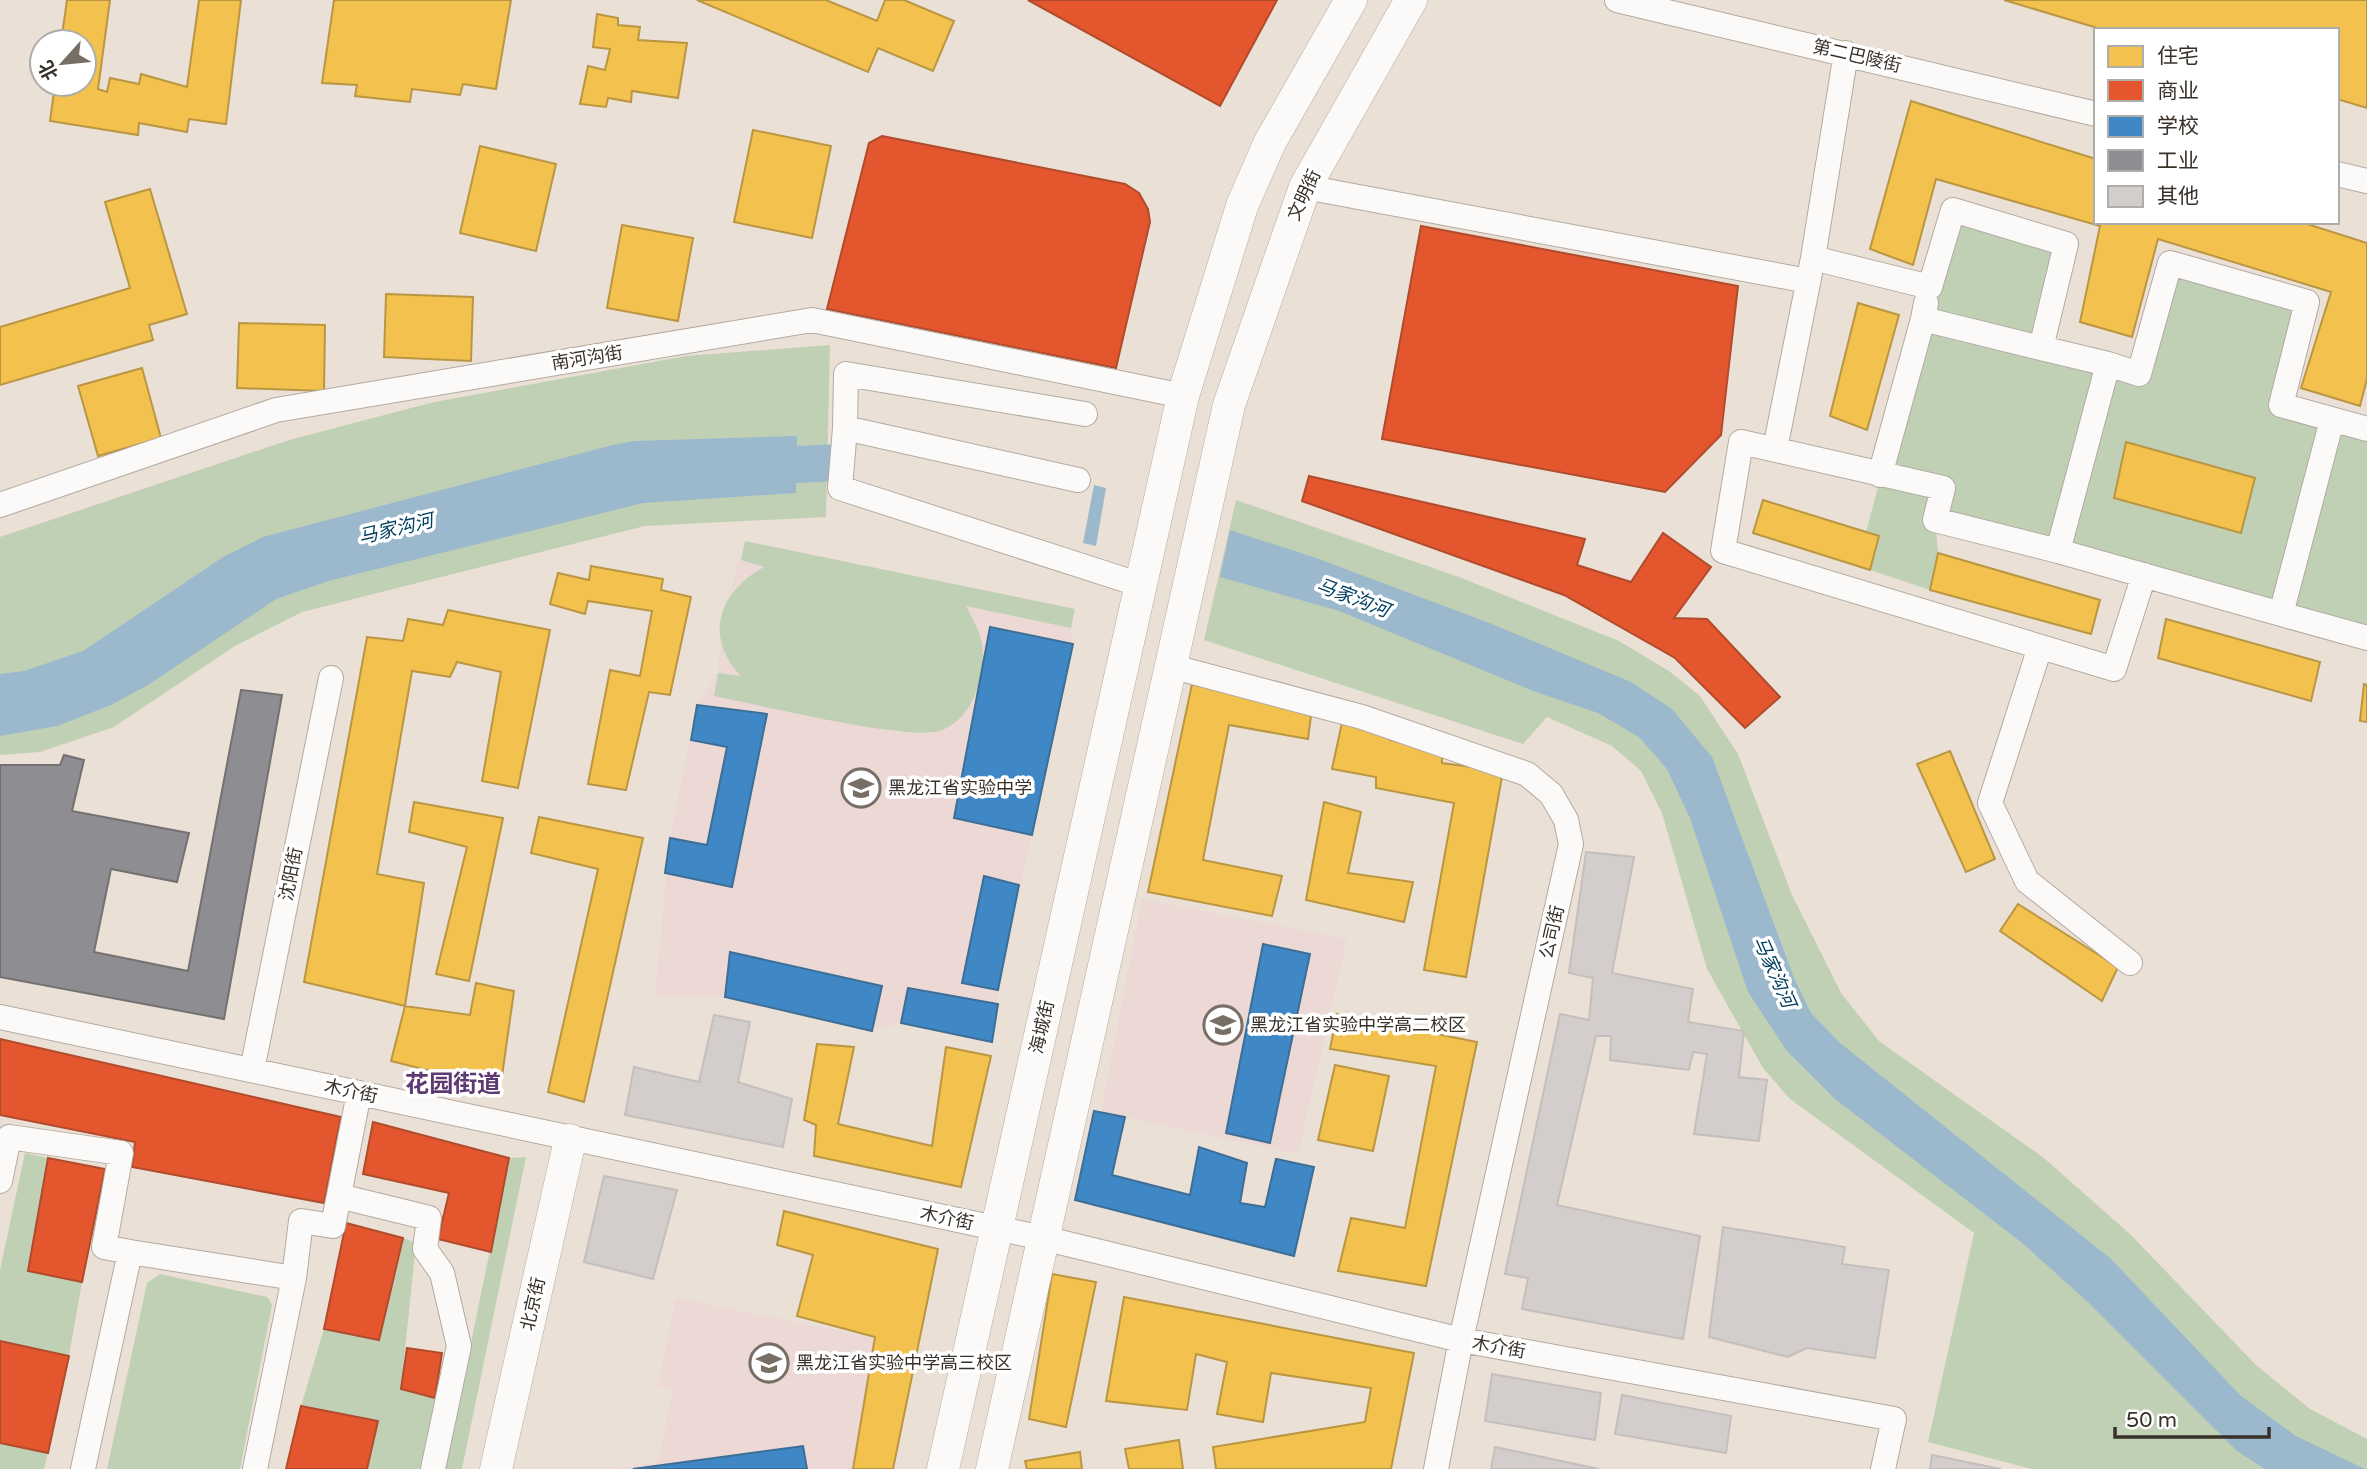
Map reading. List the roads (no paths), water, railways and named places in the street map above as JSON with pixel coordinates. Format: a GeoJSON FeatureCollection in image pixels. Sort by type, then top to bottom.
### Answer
{"type":"FeatureCollection","features":[{"type":"Feature","properties":{"kind":"main road"},"geometry":{"type":"LineString","coordinates":[[1183,396],[1242,206],[1269,142],[1352,0]]}},
{"type":"Feature","properties":{"kind":"main road","name":"文明街"},"geometry":{"type":"LineString","coordinates":[[1170,666],[1229,405],[1305,187],[1411,0]]}},
{"type":"Feature","properties":{"kind":"main road","name":"海城街"},"geometry":{"type":"LineString","coordinates":[[943,1469],[1183,396]]}},
{"type":"Feature","properties":{"kind":"main road"},"geometry":{"type":"LineString","coordinates":[[992,1469],[1170,666]]}},
{"type":"Feature","properties":{"kind":"main road","name":"北京街"},"geometry":{"type":"LineString","coordinates":[[496,1469],[570,1140]]}},
{"type":"Feature","properties":{"kind":"street","name":"第二巴陵街"},"geometry":{"type":"LineString","coordinates":[[1617,0],[2094,114]]}},
{"type":"Feature","properties":{"kind":"street"},"geometry":{"type":"LineString","coordinates":[[1775,449],[1811,270],[1846,53]]}},
{"type":"Feature","properties":{"kind":"street"},"geometry":{"type":"LineString","coordinates":[[2339,174],[2367,181]]}},
{"type":"Feature","properties":{"kind":"street"},"geometry":{"type":"LineString","coordinates":[[1305,187],[1930,287]]}},
{"type":"Feature","properties":{"kind":"street"},"geometry":{"type":"LineString","coordinates":[[1880,475],[1953,210],[2066,244],[2041,348]]}},
{"type":"Feature","properties":{"kind":"street"},"geometry":{"type":"LineString","coordinates":[[1923,319],[2139,374],[2170,263],[2307,302],[2281,405],[2367,429]]}},
{"type":"Feature","properties":{"kind":"street","name":"南河沟街"},"geometry":{"type":"LineString","coordinates":[[0,505],[276,410],[812,320],[1183,396]]}},
{"type":"Feature","properties":{"kind":"street"},"geometry":{"type":"LineString","coordinates":[[2058,551],[2108,364]]}},
{"type":"Feature","properties":{"kind":"street"},"geometry":{"type":"LineString","coordinates":[[1085,414],[846,374],[840,488],[1142,585]]}},
{"type":"Feature","properties":{"kind":"street"},"geometry":{"type":"LineString","coordinates":[[2281,614],[2332,420]]}},
{"type":"Feature","properties":{"kind":"street"},"geometry":{"type":"LineString","coordinates":[[845,428],[1078,480]]}},
{"type":"Feature","properties":{"kind":"street"},"geometry":{"type":"LineString","coordinates":[[2144,575],[2114,669],[1723,551],[1741,442],[1943,488],[1936,520],[2058,551],[2144,575],[2367,638]]}},
{"type":"Feature","properties":{"kind":"street"},"geometry":{"type":"LineString","coordinates":[[2040,647],[1990,803],[2027,881],[2130,963]]}},
{"type":"Feature","properties":{"kind":"street","name":"公司街"},"geometry":{"type":"LineString","coordinates":[[1170,666],[1362,717],[1527,774],[1550,794],[1566,820],[1571,844],[1461,1340],[1436,1469]]}},
{"type":"Feature","properties":{"kind":"street","name":"沈阳街"},"geometry":{"type":"LineString","coordinates":[[252,1070],[331,678]]}},
{"type":"Feature","properties":{"kind":"street","name":"木介街"},"geometry":{"type":"LineString","coordinates":[[0,1017],[570,1140],[1043,1238],[1461,1340],[1894,1419],[1883,1469]]}},
{"type":"Feature","properties":{"kind":"street"},"geometry":{"type":"LineString","coordinates":[[255,1469],[293,1278],[301,1221],[333,1226],[359,1093]]}},
{"type":"Feature","properties":{"kind":"street"},"geometry":{"type":"LineString","coordinates":[[0,1181],[9,1137],[121,1153],[104,1247],[293,1278]]}},
{"type":"Feature","properties":{"kind":"street"},"geometry":{"type":"LineString","coordinates":[[339,1196],[429,1218],[425,1249],[442,1273],[459,1346],[433,1469]]}},
{"type":"Feature","properties":{"kind":"street"},"geometry":{"type":"LineString","coordinates":[[83,1469],[130,1252]]}},
{"type":"Feature","properties":{"kind":"water"},"geometry":{"type":"Polygon","coordinates":[[[797,436],[796,493],[643,503],[332,580],[276,599],[148,685],[111,705],[57,726],[0,736],[0,674],[24,671],[83,651],[223,557],[263,537],[613,445],[635,441],[797,436]]]}},
{"type":"Feature","properties":{"kind":"water"},"geometry":{"type":"Polygon","coordinates":[[[1094,485],[1106,488],[1096,546],[1083,543],[1094,485]]]}},
{"type":"Feature","properties":{"kind":"water"},"geometry":{"type":"Polygon","coordinates":[[[1230,530],[1316,558],[1492,624],[1631,682],[1672,709],[1712,757],[1794,978],[1811,1013],[1840,1043],[2111,1259],[2241,1396],[2296,1436],[2365,1469],[2265,1469],[2237,1451],[2089,1303],[2021,1242],[1835,1099],[1787,1051],[1748,992],[1690,818],[1667,769],[1639,737],[1598,713],[1536,692],[1339,611],[1220,577],[1230,530]]]}},
{"type":"Feature","properties":{"kind":"waterway","name":"马家沟河"},"geometry":{"type":"LineString","coordinates":[[748,467],[827,463]]}},
{"type":"Feature","properties":{"kind":"place","name":"黑龙江省实验中学"},"geometry":{"type":"Point","coordinates":[861,788]}},
{"type":"Feature","properties":{"kind":"place","name":"黑龙江省实验中学高二校区"},"geometry":{"type":"Point","coordinates":[1223,1025]}},
{"type":"Feature","properties":{"kind":"place","name":"黑龙江省实验中学高三校区"},"geometry":{"type":"Point","coordinates":[769,1363]}},
{"type":"Feature","properties":{"kind":"district","name":"花园街道"},"geometry":{"type":"Point","coordinates":[453,1084]}}]}
